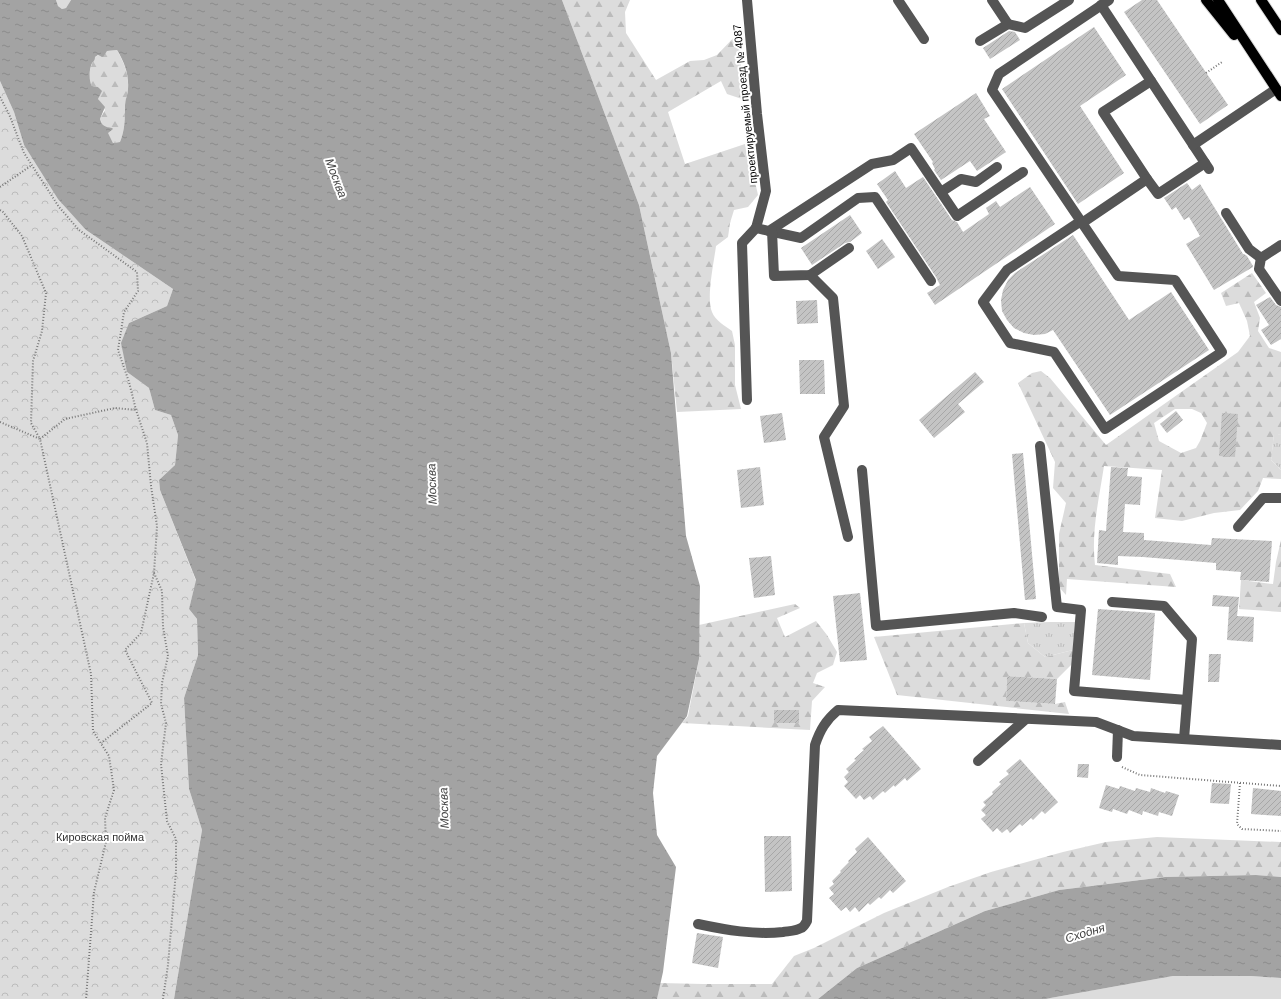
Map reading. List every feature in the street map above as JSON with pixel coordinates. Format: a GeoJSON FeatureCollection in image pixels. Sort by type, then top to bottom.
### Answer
{"type":"FeatureCollection","features":[{"type":"Feature","properties":{"kind":"main road"},"geometry":{"type":"LineString","coordinates":[[1206,0],[1279,92]]}},
{"type":"Feature","properties":{"kind":"main road"},"geometry":{"type":"LineString","coordinates":[[1218,0],[1269,79]]}},
{"type":"Feature","properties":{"kind":"main road"},"geometry":{"type":"LineString","coordinates":[[1261,0],[1281,30]]}},
{"type":"Feature","properties":{"kind":"street","name":"проектируемый проезд № 4087"},"geometry":{"type":"LineString","coordinates":[[748,0],[747,7],[757,114],[766,191],[756,228]]}},
{"type":"Feature","properties":{"kind":"street"},"geometry":{"type":"LineString","coordinates":[[898,0],[924,39]]}},
{"type":"Feature","properties":{"kind":"street"},"geometry":{"type":"LineString","coordinates":[[992,0],[1008,24],[1025,28],[1057,3],[1069,0]]}},
{"type":"Feature","properties":{"kind":"street"},"geometry":{"type":"LineString","coordinates":[[1148,179],[1082,222],[1006,270],[983,302],[1010,343],[1054,352],[1105,429],[1222,352],[1175,280],[1118,276],[1082,222],[992,90],[999,74],[1105,3],[1151,81],[1207,166],[1158,194],[1148,179],[1103,112],[1151,81]]}},
{"type":"Feature","properties":{"kind":"street"},"geometry":{"type":"LineString","coordinates":[[980,42],[1008,24]]}},
{"type":"Feature","properties":{"kind":"street"},"geometry":{"type":"LineString","coordinates":[[1193,145],[1279,92]]}},
{"type":"Feature","properties":{"kind":"street"},"geometry":{"type":"LineString","coordinates":[[770,231],[872,164],[893,160],[912,148],[957,216],[1023,172]]}},
{"type":"Feature","properties":{"kind":"street"},"geometry":{"type":"LineString","coordinates":[[941,192],[961,179],[976,182],[997,167]]}},
{"type":"Feature","properties":{"kind":"street"},"geometry":{"type":"LineString","coordinates":[[748,400],[742,243],[756,228],[801,238],[858,198],[875,197],[932,281]]}},
{"type":"Feature","properties":{"kind":"street"},"geometry":{"type":"LineString","coordinates":[[1226,213],[1249,250],[1261,258]]}},
{"type":"Feature","properties":{"kind":"street"},"geometry":{"type":"LineString","coordinates":[[770,231],[774,276],[810,275],[849,248]]}},
{"type":"Feature","properties":{"kind":"street"},"geometry":{"type":"LineString","coordinates":[[1281,245],[1261,258],[1259,269],[1281,301]]}},
{"type":"Feature","properties":{"kind":"street"},"geometry":{"type":"LineString","coordinates":[[810,275],[833,298],[844,406],[824,437],[848,537]]}},
{"type":"Feature","properties":{"kind":"street"},"geometry":{"type":"LineString","coordinates":[[1040,446],[1057,608],[1081,610],[1074,691],[1187,700]]}},
{"type":"Feature","properties":{"kind":"street"},"geometry":{"type":"LineString","coordinates":[[862,470],[876,626],[1014,613],[1042,617]]}},
{"type":"Feature","properties":{"kind":"street"},"geometry":{"type":"LineString","coordinates":[[1238,526],[1263,498],[1281,498]]}},
{"type":"Feature","properties":{"kind":"street"},"geometry":{"type":"LineString","coordinates":[[1112,602],[1164,606],[1192,639],[1184,739]]}},
{"type":"Feature","properties":{"kind":"street"},"geometry":{"type":"LineString","coordinates":[[698,924],[732,931],[753,933],[794,931],[805,925],[807,921],[815,745],[825,722],[838,710],[841,699]]}},
{"type":"Feature","properties":{"kind":"street"},"geometry":{"type":"LineString","coordinates":[[838,710],[1096,722],[1133,736],[1281,745]]}},
{"type":"Feature","properties":{"kind":"street"},"geometry":{"type":"LineString","coordinates":[[978,761],[1026,719]]}},
{"type":"Feature","properties":{"kind":"street"},"geometry":{"type":"LineString","coordinates":[[1117,757],[1118,730]]}},
{"type":"Feature","properties":{"kind":"path"},"geometry":{"type":"LineString","coordinates":[[1206,73],[1222,62]]}},
{"type":"Feature","properties":{"kind":"path"},"geometry":{"type":"LineString","coordinates":[[0,97],[10,114],[24,153],[59,207],[79,230],[136,272],[138,291],[124,312],[118,350],[147,443],[151,486],[158,526],[154,574],[141,633],[125,650],[152,703],[101,744]]}},
{"type":"Feature","properties":{"kind":"path"},"geometry":{"type":"LineString","coordinates":[[0,187],[32,165]]}},
{"type":"Feature","properties":{"kind":"path"},"geometry":{"type":"LineString","coordinates":[[0,210],[22,236],[46,293],[42,331],[33,361],[31,423],[40,439],[90,674],[93,731],[108,756],[114,790],[105,818],[106,842],[94,892],[86,999]]}},
{"type":"Feature","properties":{"kind":"path"},"geometry":{"type":"LineString","coordinates":[[40,439],[65,419],[115,408],[136,410]]}},
{"type":"Feature","properties":{"kind":"path"},"geometry":{"type":"LineString","coordinates":[[0,422],[40,439]]}},
{"type":"Feature","properties":{"kind":"path"},"geometry":{"type":"LineString","coordinates":[[154,574],[162,591],[163,627],[168,656],[162,683],[161,704],[166,723],[161,764],[167,821],[176,839],[176,871],[168,965],[163,999]]}},
{"type":"Feature","properties":{"kind":"path"},"geometry":{"type":"LineString","coordinates":[[1117,757],[1118,765],[1140,775],[1281,786]]}},
{"type":"Feature","properties":{"kind":"path"},"geometry":{"type":"LineString","coordinates":[[1240,783],[1237,824],[1242,829],[1281,831]]}},
{"type":"Feature","properties":{"kind":"green space"},"geometry":{"type":"Polygon","coordinates":[[[56,0],[71,0],[66,8],[62,9],[58,6],[56,0]]]}},
{"type":"Feature","properties":{"kind":"green space"},"geometry":{"type":"Polygon","coordinates":[[[562,0],[630,0],[625,12],[626,33],[656,80],[690,61],[704,60],[717,55],[740,31],[742,99],[727,94],[721,81],[668,112],[685,164],[745,144],[747,156],[752,168],[758,195],[748,207],[734,210],[728,237],[716,246],[710,289],[710,306],[713,315],[720,323],[732,331],[735,345],[735,385],[741,409],[677,412],[671,353],[639,205],[562,0]]]}},
{"type":"Feature","properties":{"kind":"green space"},"geometry":{"type":"Polygon","coordinates":[[[117,50],[126,69],[128,78],[128,93],[125,103],[122,137],[120,142],[113,143],[100,119],[105,110],[98,99],[101,91],[98,87],[92,86],[89,75],[95,57],[107,51],[117,50]]]}},
{"type":"Feature","properties":{"kind":"green space","name":"Кировская пойма"},"geometry":{"type":"Polygon","coordinates":[[[0,81],[14,112],[24,145],[86,230],[173,289],[167,306],[129,323],[127,372],[149,388],[155,410],[171,415],[178,435],[175,465],[159,480],[160,490],[196,581],[189,609],[197,619],[198,655],[184,698],[189,789],[202,830],[174,999],[0,999],[0,81]]]}},
{"type":"Feature","properties":{"kind":"green space"},"geometry":{"type":"Polygon","coordinates":[[[1252,273],[1266,293],[1254,302],[1260,318],[1258,331],[1269,348],[1281,352],[1281,435],[1274,434],[1271,460],[1281,470],[1281,479],[1263,478],[1258,491],[1240,510],[1214,513],[1182,521],[1155,518],[1162,470],[1104,466],[1095,528],[1095,565],[1170,574],[1176,587],[1067,579],[1066,595],[1059,587],[1059,534],[1066,503],[1053,488],[1055,462],[1018,383],[1032,373],[1041,371],[1050,378],[1106,445],[1238,352],[1250,336],[1247,321],[1239,303],[1226,306],[1221,293],[1252,273]],[[1175,409],[1154,423],[1159,441],[1181,453],[1196,448],[1207,423],[1201,413],[1192,409],[1175,409]]]}},
{"type":"Feature","properties":{"kind":"green space"},"geometry":{"type":"Polygon","coordinates":[[[1274,433],[1281,435],[1281,470],[1271,460],[1274,433]]]}},
{"type":"Feature","properties":{"kind":"green space"},"geometry":{"type":"Polygon","coordinates":[[[1281,540],[1281,612],[1239,609],[1241,580],[1273,584],[1281,540]]]}},
{"type":"Feature","properties":{"kind":"green space"},"geometry":{"type":"Polygon","coordinates":[[[795,604],[800,608],[777,618],[785,637],[816,621],[827,635],[837,652],[833,665],[817,673],[813,683],[825,687],[812,701],[810,730],[682,723],[688,716],[699,659],[699,625],[795,604]],[[799,710],[774,711],[775,723],[799,723],[799,710]]]}},
{"type":"Feature","properties":{"kind":"green space"},"geometry":{"type":"Polygon","coordinates":[[[1075,622],[1073,650],[1045,657],[1028,643],[1024,623],[1075,622]]]}},
{"type":"Feature","properties":{"kind":"green space"},"geometry":{"type":"Polygon","coordinates":[[[1024,623],[1028,643],[1045,657],[1073,650],[1072,664],[1057,679],[1007,676],[1006,701],[1055,704],[1065,702],[1069,714],[897,695],[874,637],[1024,623]]]}},
{"type":"Feature","properties":{"kind":"green space"},"geometry":{"type":"Polygon","coordinates":[[[1157,837],[1281,842],[1281,877],[1256,875],[1165,877],[1059,890],[985,911],[857,968],[818,999],[657,999],[660,983],[772,984],[794,956],[814,948],[884,913],[948,887],[991,872],[1063,852],[1106,842],[1157,837]]]}},
{"type":"Feature","properties":{"kind":"green space"},"geometry":{"type":"Polygon","coordinates":[[[1173,976],[1251,976],[1281,978],[1281,999],[1045,999],[1173,976]]]}},
{"type":"Feature","properties":{"kind":"water","name":"Москва"},"geometry":{"type":"Polygon","coordinates":[[[0,0],[56,0],[58,6],[62,9],[66,8],[71,0],[562,0],[639,205],[671,353],[686,536],[700,586],[699,659],[687,716],[657,756],[653,793],[657,835],[676,867],[663,972],[657,999],[174,999],[202,830],[189,789],[184,698],[198,655],[197,619],[189,609],[196,580],[160,490],[159,480],[175,465],[178,435],[171,415],[155,410],[149,388],[127,372],[121,343],[129,323],[167,306],[173,289],[86,230],[58,199],[24,145],[14,112],[0,81],[0,0]],[[117,50],[107,51],[103,57],[98,55],[95,57],[95,60],[91,64],[90,68],[90,82],[92,86],[98,87],[102,91],[98,99],[105,107],[100,119],[104,126],[113,129],[108,133],[113,143],[120,142],[122,137],[125,103],[128,91],[127,74],[117,50]]]}},
{"type":"Feature","properties":{"kind":"water","name":"Сходня"},"geometry":{"type":"Polygon","coordinates":[[[1256,875],[1281,877],[1281,978],[1251,976],[1173,976],[1045,999],[818,999],[857,968],[985,911],[1059,890],[1165,877],[1256,875]]]}},
{"type":"Feature","properties":{"kind":"building"},"geometry":{"type":"Polygon","coordinates":[[[1142,0],[1157,0],[1228,105],[1200,124],[1124,12],[1142,0]]]}},
{"type":"Feature","properties":{"kind":"building"},"geometry":{"type":"Polygon","coordinates":[[[1094,27],[1126,75],[1080,106],[1124,173],[1078,204],[1002,89],[1094,27]]]}},
{"type":"Feature","properties":{"kind":"building"},"geometry":{"type":"Polygon","coordinates":[[[1009,31],[1015,32],[1020,40],[990,59],[983,48],[1009,31]]]}},
{"type":"Feature","properties":{"kind":"building"},"geometry":{"type":"Polygon","coordinates":[[[976,93],[990,116],[984,119],[1006,152],[977,171],[970,161],[941,180],[934,170],[933,162],[914,134],[976,93]]]}},
{"type":"Feature","properties":{"kind":"building"},"geometry":{"type":"Polygon","coordinates":[[[895,171],[906,188],[923,177],[952,220],[957,222],[963,232],[989,214],[986,208],[996,201],[1000,207],[1030,187],[1055,224],[935,305],[927,293],[940,285],[886,202],[888,200],[877,184],[895,171]]]}},
{"type":"Feature","properties":{"kind":"building"},"geometry":{"type":"Polygon","coordinates":[[[1187,183],[1192,190],[1200,184],[1243,254],[1247,256],[1253,266],[1214,290],[1186,244],[1200,236],[1189,217],[1184,220],[1176,207],[1172,210],[1164,198],[1187,183]]]}},
{"type":"Feature","properties":{"kind":"building"},"geometry":{"type":"Polygon","coordinates":[[[850,215],[862,233],[812,265],[801,248],[850,215]]]}},
{"type":"Feature","properties":{"kind":"building"},"geometry":{"type":"Polygon","coordinates":[[[1073,235],[1129,320],[1171,292],[1209,350],[1110,415],[1053,330],[1045,334],[1034,335],[1024,333],[1014,328],[1002,311],[1001,300],[1003,290],[1008,280],[1015,273],[1073,235]]]}},
{"type":"Feature","properties":{"kind":"building"},"geometry":{"type":"Polygon","coordinates":[[[882,239],[895,257],[878,269],[866,251],[882,239]]]}},
{"type":"Feature","properties":{"kind":"building"},"geometry":{"type":"Polygon","coordinates":[[[1270,297],[1276,305],[1281,307],[1281,339],[1271,345],[1261,330],[1269,325],[1256,305],[1270,297]]]}},
{"type":"Feature","properties":{"kind":"building"},"geometry":{"type":"Polygon","coordinates":[[[817,300],[818,323],[797,324],[796,301],[817,300]]]}},
{"type":"Feature","properties":{"kind":"building"},"geometry":{"type":"Polygon","coordinates":[[[799,360],[824,360],[825,394],[800,394],[799,360]]]}},
{"type":"Feature","properties":{"kind":"building"},"geometry":{"type":"Polygon","coordinates":[[[975,372],[984,382],[958,404],[965,412],[934,438],[919,420],[975,372]]]}},
{"type":"Feature","properties":{"kind":"building"},"geometry":{"type":"Polygon","coordinates":[[[1176,411],[1183,420],[1167,433],[1160,424],[1176,411]]]}},
{"type":"Feature","properties":{"kind":"building"},"geometry":{"type":"Polygon","coordinates":[[[782,413],[786,440],[764,443],[760,416],[782,413]]]}},
{"type":"Feature","properties":{"kind":"building"},"geometry":{"type":"Polygon","coordinates":[[[1222,413],[1238,414],[1235,457],[1219,456],[1222,413]]]}},
{"type":"Feature","properties":{"kind":"building"},"geometry":{"type":"Polygon","coordinates":[[[1023,453],[1036,599],[1025,600],[1012,454],[1023,453]]]}},
{"type":"Feature","properties":{"kind":"building"},"geometry":{"type":"Polygon","coordinates":[[[760,467],[764,505],[741,508],[737,470],[760,467]]]}},
{"type":"Feature","properties":{"kind":"building"},"geometry":{"type":"Polygon","coordinates":[[[1111,467],[1128,468],[1127,476],[1142,477],[1140,505],[1125,504],[1123,532],[1144,533],[1144,540],[1211,545],[1212,538],[1272,541],[1269,582],[1240,580],[1241,572],[1216,570],[1216,563],[1118,556],[1118,565],[1097,563],[1099,530],[1106,531],[1111,467]]]}},
{"type":"Feature","properties":{"kind":"building"},"geometry":{"type":"Polygon","coordinates":[[[771,556],[775,595],[754,598],[749,558],[771,556]]]}},
{"type":"Feature","properties":{"kind":"building"},"geometry":{"type":"Polygon","coordinates":[[[860,593],[867,660],[840,662],[833,596],[860,593]]]}},
{"type":"Feature","properties":{"kind":"building"},"geometry":{"type":"Polygon","coordinates":[[[1213,595],[1239,597],[1237,616],[1254,617],[1253,642],[1227,640],[1229,607],[1212,606],[1213,595]]]}},
{"type":"Feature","properties":{"kind":"building"},"geometry":{"type":"Polygon","coordinates":[[[1098,609],[1155,613],[1150,680],[1092,675],[1098,609]]]}},
{"type":"Feature","properties":{"kind":"building"},"geometry":{"type":"Polygon","coordinates":[[[1209,654],[1221,654],[1219,682],[1208,682],[1209,654]]]}},
{"type":"Feature","properties":{"kind":"building"},"geometry":{"type":"Polygon","coordinates":[[[1007,676],[1057,679],[1055,704],[1006,701],[1007,676]]]}},
{"type":"Feature","properties":{"kind":"building"},"geometry":{"type":"Polygon","coordinates":[[[774,710],[799,710],[799,723],[774,723],[774,710]]]}},
{"type":"Feature","properties":{"kind":"building"},"geometry":{"type":"Polygon","coordinates":[[[883,726],[921,769],[907,781],[905,778],[885,793],[883,791],[873,800],[870,796],[864,800],[860,795],[856,799],[844,786],[848,782],[844,777],[849,772],[846,769],[864,750],[862,749],[872,741],[869,737],[883,726]]]}},
{"type":"Feature","properties":{"kind":"building"},"geometry":{"type":"Polygon","coordinates":[[[1020,759],[1058,802],[1045,814],[1042,811],[1033,820],[1031,818],[1022,826],[1020,824],[1010,833],[1007,829],[1002,833],[997,828],[993,832],[981,819],[986,815],[981,810],[986,805],[983,802],[993,794],[992,792],[1001,784],[999,782],[1009,774],[1006,771],[1020,759]]]}},
{"type":"Feature","properties":{"kind":"building"},"geometry":{"type":"Polygon","coordinates":[[[1078,764],[1089,764],[1088,778],[1077,777],[1078,764]]]}},
{"type":"Feature","properties":{"kind":"building"},"geometry":{"type":"Polygon","coordinates":[[[1212,783],[1231,784],[1229,804],[1210,803],[1212,783]]]}},
{"type":"Feature","properties":{"kind":"building"},"geometry":{"type":"Polygon","coordinates":[[[1106,785],[1119,789],[1120,786],[1135,791],[1136,788],[1150,792],[1151,788],[1165,793],[1166,791],[1179,795],[1172,816],[1159,812],[1158,816],[1143,811],[1142,815],[1129,810],[1127,814],[1113,809],[1112,812],[1099,808],[1106,785]]]}},
{"type":"Feature","properties":{"kind":"building"},"geometry":{"type":"Polygon","coordinates":[[[1253,788],[1281,791],[1281,816],[1251,814],[1253,788]]]}},
{"type":"Feature","properties":{"kind":"building"},"geometry":{"type":"Polygon","coordinates":[[[764,836],[791,836],[792,891],[765,892],[764,836]]]}},
{"type":"Feature","properties":{"kind":"building"},"geometry":{"type":"Polygon","coordinates":[[[868,837],[906,881],[893,893],[890,890],[881,899],[879,897],[870,905],[868,903],[859,912],[855,907],[850,912],[846,907],[841,911],[829,898],[834,894],[829,888],[834,884],[832,881],[857,852],[855,849],[868,837]]]}},
{"type":"Feature","properties":{"kind":"building"},"geometry":{"type":"Polygon","coordinates":[[[697,933],[723,937],[718,968],[692,963],[697,933]]]}}]}
